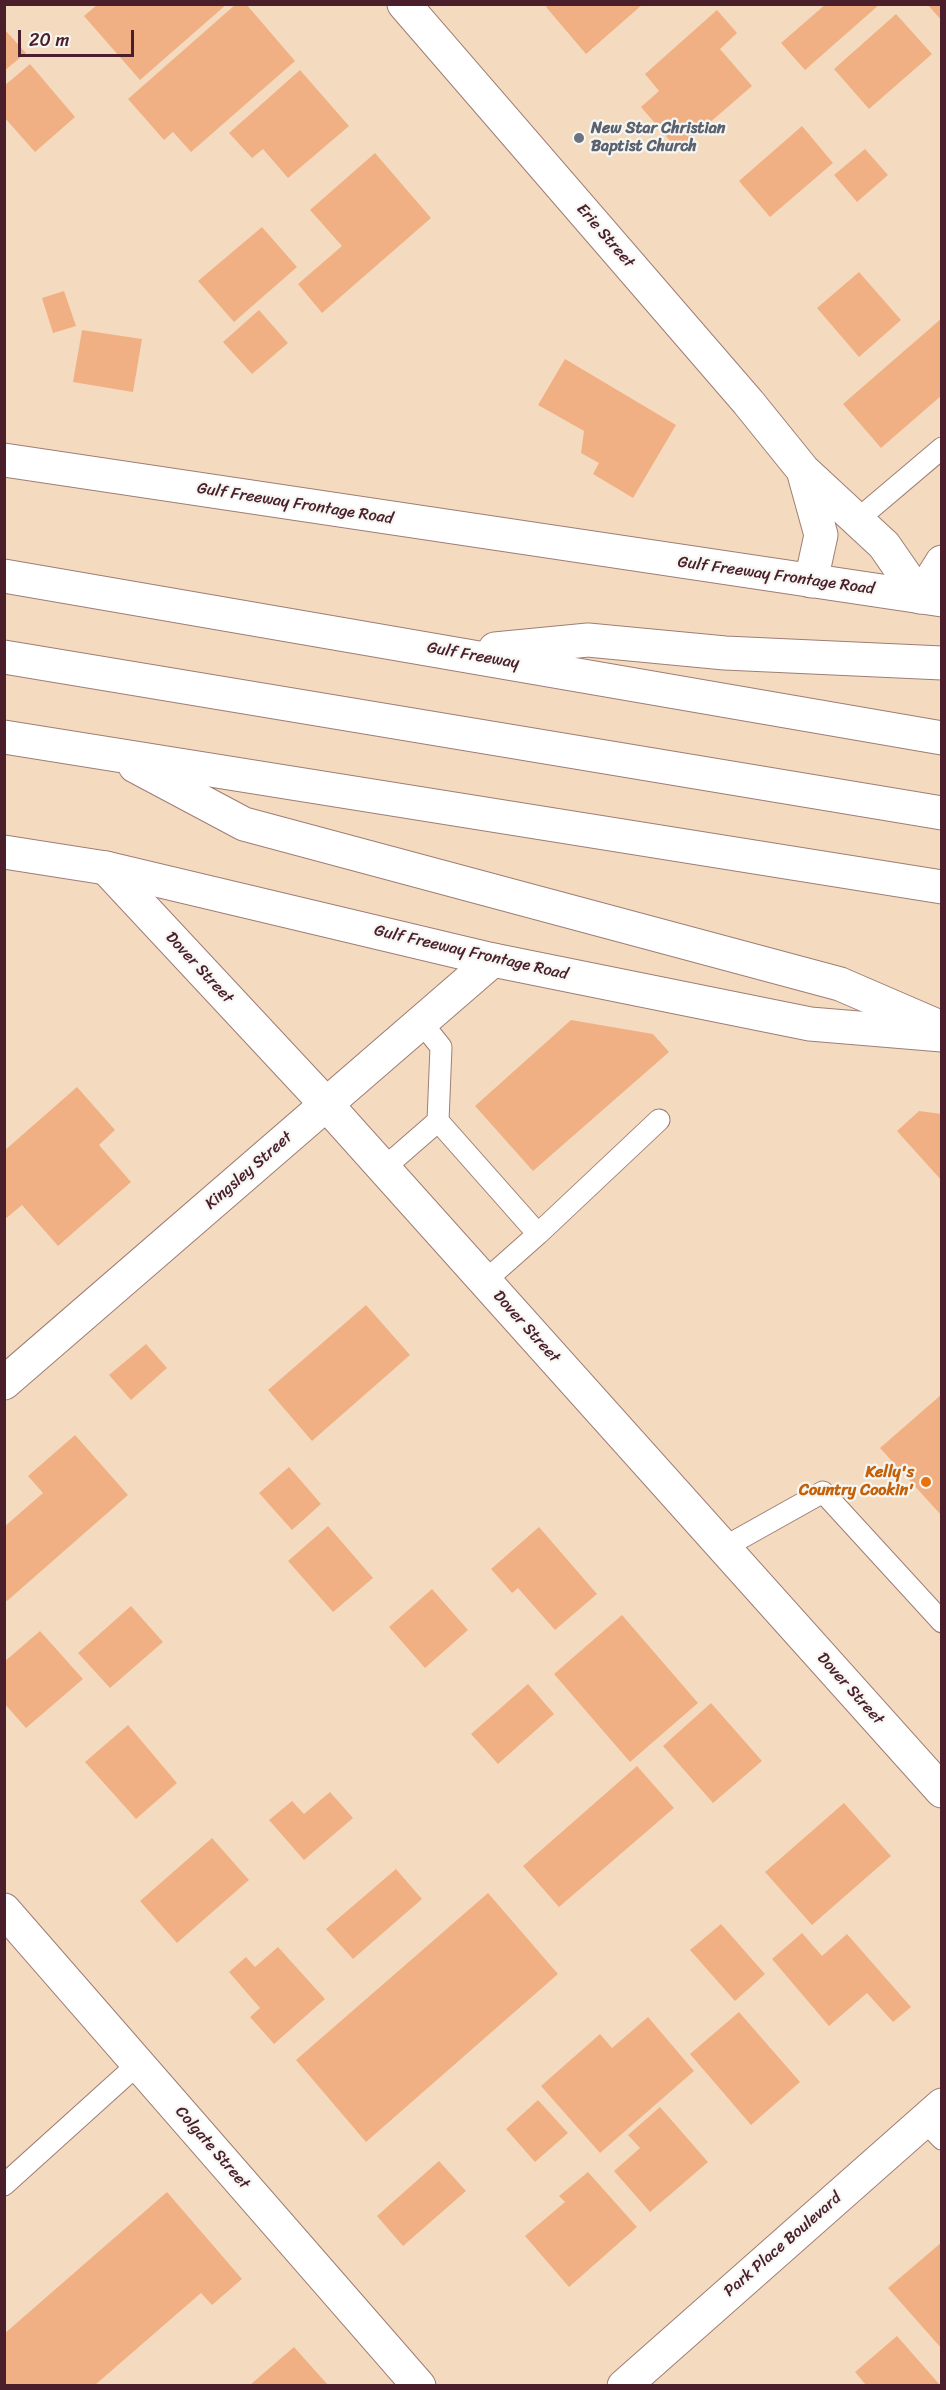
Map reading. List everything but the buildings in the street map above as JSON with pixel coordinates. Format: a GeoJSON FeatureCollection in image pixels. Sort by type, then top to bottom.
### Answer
{"type":"FeatureCollection","features":[{"type":"Feature","properties":{"kind":"main road","name":"Erie Street"},"geometry":{"type":"LineString","coordinates":[[404,4],[748,402],[803,470],[884,545],[931,598]]}},
{"type":"Feature","properties":{"kind":"main road","name":"Gulf Freeway Frontage Road"},"geometry":{"type":"LineString","coordinates":[[4,460],[931,598]]}},
{"type":"Feature","properties":{"kind":"main road","name":"Erie Street"},"geometry":{"type":"LineString","coordinates":[[803,470],[821,535],[811,581]]}},
{"type":"Feature","properties":{"kind":"main road"},"geometry":{"type":"LineString","coordinates":[[931,598],[942,562]]}},
{"type":"Feature","properties":{"kind":"main road","name":"Gulf Freeway"},"geometry":{"type":"LineString","coordinates":[[4,576],[942,738]]}},
{"type":"Feature","properties":{"kind":"main road"},"geometry":{"type":"LineString","coordinates":[[452,653],[588,640],[725,653],[942,663]]}},
{"type":"Feature","properties":{"kind":"main road"},"geometry":{"type":"LineString","coordinates":[[4,657],[942,813]]}},
{"type":"Feature","properties":{"kind":"main road"},"geometry":{"type":"LineString","coordinates":[[4,737],[942,887]]}},
{"type":"Feature","properties":{"kind":"main road"},"geometry":{"type":"LineString","coordinates":[[109,753],[244,824],[840,984],[942,1028]]}},
{"type":"Feature","properties":{"kind":"main road","name":"Gulf Freeway Frontage Road"},"geometry":{"type":"LineString","coordinates":[[4,852],[106,868],[493,960],[810,1024],[942,1035]]}},
{"type":"Feature","properties":{"kind":"main road","name":"Dover Street"},"geometry":{"type":"LineString","coordinates":[[106,868],[384,1168],[942,1791]]}},
{"type":"Feature","properties":{"kind":"main road","name":"Kingsley Street"},"geometry":{"type":"LineString","coordinates":[[4,1383],[493,960]]}},
{"type":"Feature","properties":{"kind":"main road","name":"Colgate Street"},"geometry":{"type":"LineString","coordinates":[[4,1911],[419,2385]]}},
{"type":"Feature","properties":{"kind":"main road","name":"Park Place Boulevard"},"geometry":{"type":"LineString","coordinates":[[624,2385],[936,2121]]}},
{"type":"Feature","properties":{"kind":"lane"},"geometry":{"type":"LineString","coordinates":[[857,520],[942,448]]}},
{"type":"Feature","properties":{"kind":"lane"},"geometry":{"type":"LineString","coordinates":[[422,1022],[441,1047],[438,1121],[538,1234]]}},
{"type":"Feature","properties":{"kind":"lane"},"geometry":{"type":"LineString","coordinates":[[485,1281],[659,1120]]}},
{"type":"Feature","properties":{"kind":"lane"},"geometry":{"type":"LineString","coordinates":[[384,1168],[438,1121]]}},
{"type":"Feature","properties":{"kind":"lane"},"geometry":{"type":"LineString","coordinates":[[723,1548],[823,1492],[942,1622]]}},
{"type":"Feature","properties":{"kind":"lane"},"geometry":{"type":"LineString","coordinates":[[4,2185],[138,2064]]}},
{"type":"Feature","properties":{"kind":"place","name":"New Star Christian Baptist Church"},"geometry":{"type":"Point","coordinates":[579,138]}},
{"type":"Feature","properties":{"kind":"place","name":"Kelly's Country Cookin'"},"geometry":{"type":"Point","coordinates":[926,1482]}}]}
